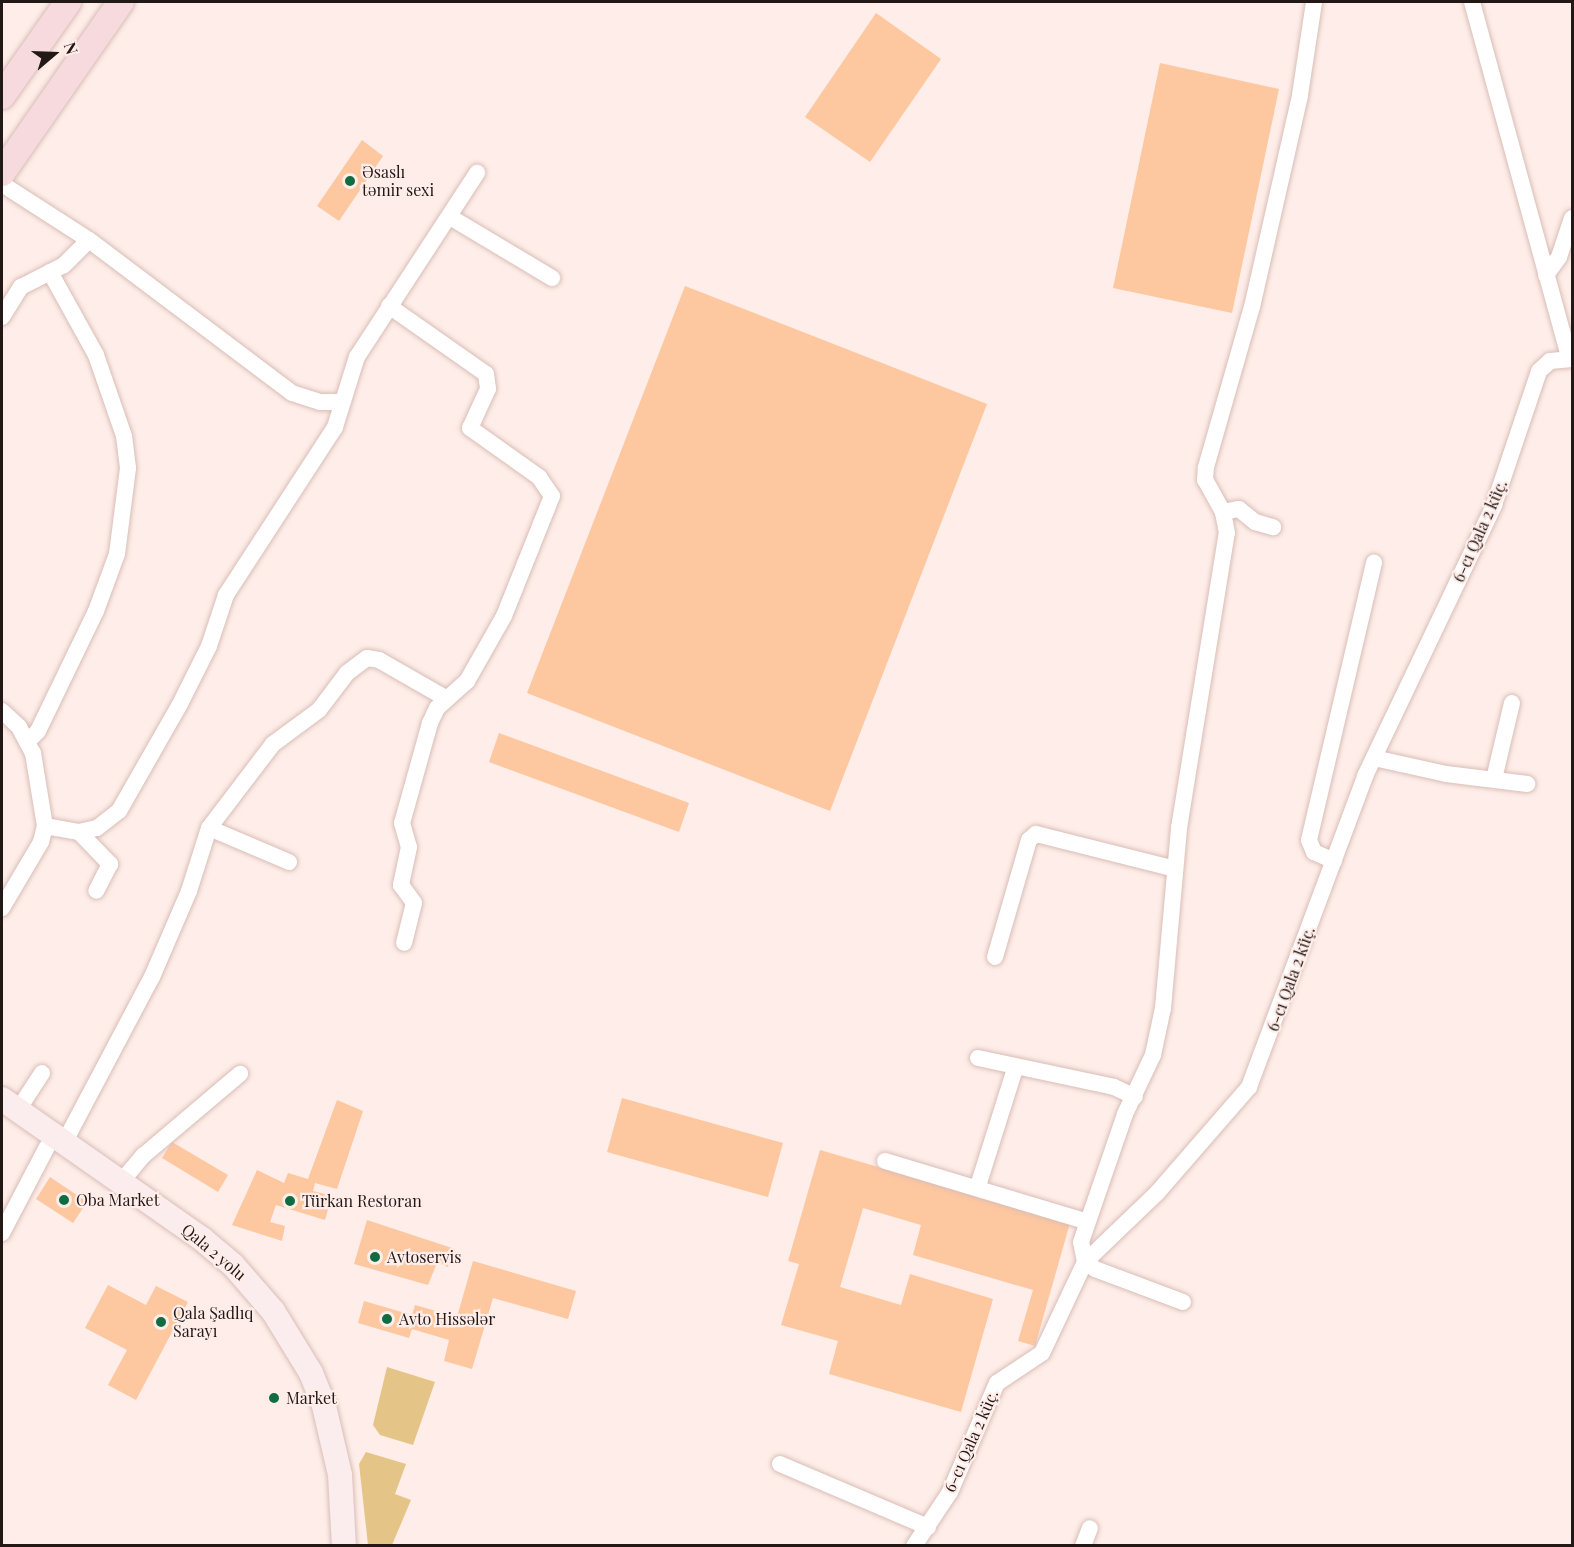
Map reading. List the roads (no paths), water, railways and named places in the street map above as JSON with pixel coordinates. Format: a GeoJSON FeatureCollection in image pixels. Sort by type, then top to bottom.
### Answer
{"type":"FeatureCollection","features":[{"type":"Feature","properties":{"kind":"main road"},"geometry":{"type":"LineString","coordinates":[[2,96],[68,2]]}},
{"type":"Feature","properties":{"kind":"main road"},"geometry":{"type":"LineString","coordinates":[[2,173],[121,2]]}},
{"type":"Feature","properties":{"kind":"main road","name":"Qala 2 yolu"},"geometry":{"type":"LineString","coordinates":[[7,1108],[194,1250],[238,1290],[263,1320],[312,1411],[326,1476],[331,1545]]}},
{"type":"Feature","properties":{"kind":"main road","name":"Qala 2 yolu"},"geometry":{"type":"LineString","coordinates":[[56,1145],[121,1182],[233,1265],[293,1340],[311,1373],[334,1440],[344,1545]]}},
{"type":"Feature","properties":{"kind":"street"},"geometry":{"type":"LineString","coordinates":[[1183,1302],[1085,1262],[1081,1242],[1085,1221],[1153,1055],[1163,1008],[1175,869],[1227,533],[1223,512],[1209,491],[1206,467],[1252,307],[1300,95],[1314,2]]}},
{"type":"Feature","properties":{"kind":"street"},"geometry":{"type":"LineString","coordinates":[[1472,2],[1546,275],[1571,357]]}},
{"type":"Feature","properties":{"kind":"street"},"geometry":{"type":"LineString","coordinates":[[45,826],[79,832],[97,828],[119,811],[179,706],[209,646],[226,595],[322,449],[342,402],[357,357],[477,173]]}},
{"type":"Feature","properties":{"kind":"street"},"geometry":{"type":"LineString","coordinates":[[2,184],[88,240],[292,393],[320,402],[342,402]]}},
{"type":"Feature","properties":{"kind":"street"},"geometry":{"type":"LineString","coordinates":[[450,217],[552,278]]}},
{"type":"Feature","properties":{"kind":"street"},"geometry":{"type":"LineString","coordinates":[[1546,275],[1559,257],[1572,218]]}},
{"type":"Feature","properties":{"kind":"street"},"geometry":{"type":"LineString","coordinates":[[2,317],[21,287],[78,254],[88,240]]}},
{"type":"Feature","properties":{"kind":"street"},"geometry":{"type":"LineString","coordinates":[[28,741],[38,731],[96,611],[117,554],[128,468],[124,436],[96,354],[50,272]]}},
{"type":"Feature","properties":{"kind":"street"},"geometry":{"type":"LineString","coordinates":[[389,306],[486,374],[488,389],[470,428],[539,477],[552,496],[504,616],[466,681],[447,699],[430,723],[402,823],[409,847],[401,885],[414,903],[404,943]]}},
{"type":"Feature","properties":{"kind":"street","name":"6-cı Qala 2 küç."},"geometry":{"type":"LineString","coordinates":[[915,1545],[928,1527],[964,1463],[997,1383],[1042,1353],[1085,1262],[1179,1169],[1249,1088],[1374,758],[1494,505],[1539,371],[1550,361],[1571,357]]}},
{"type":"Feature","properties":{"kind":"street"},"geometry":{"type":"LineString","coordinates":[[1223,512],[1239,508],[1254,522],[1272,528]]}},
{"type":"Feature","properties":{"kind":"street"},"geometry":{"type":"LineString","coordinates":[[1334,861],[1314,852],[1309,840],[1374,562]]}},
{"type":"Feature","properties":{"kind":"street"},"geometry":{"type":"LineString","coordinates":[[2,1233],[56,1145],[152,977],[189,891],[209,828],[273,744],[319,710],[358,662],[379,660],[447,699]]}},
{"type":"Feature","properties":{"kind":"street"},"geometry":{"type":"LineString","coordinates":[[1494,779],[1512,703]]}},
{"type":"Feature","properties":{"kind":"street"},"geometry":{"type":"LineString","coordinates":[[2,711],[28,741],[45,826],[41,842],[2,908]]}},
{"type":"Feature","properties":{"kind":"street"},"geometry":{"type":"LineString","coordinates":[[1374,758],[1527,783]]}},
{"type":"Feature","properties":{"kind":"street"},"geometry":{"type":"LineString","coordinates":[[209,828],[289,862]]}},
{"type":"Feature","properties":{"kind":"street"},"geometry":{"type":"LineString","coordinates":[[79,832],[110,864],[96,891]]}},
{"type":"Feature","properties":{"kind":"street"},"geometry":{"type":"LineString","coordinates":[[995,957],[1029,840],[1036,834],[1175,869]]}},
{"type":"Feature","properties":{"kind":"street"},"geometry":{"type":"LineString","coordinates":[[978,1058],[1015,1069],[1114,1088],[1135,1097]]}},
{"type":"Feature","properties":{"kind":"street"},"geometry":{"type":"LineString","coordinates":[[978,1186],[1015,1069]]}},
{"type":"Feature","properties":{"kind":"street"},"geometry":{"type":"LineString","coordinates":[[7,1108],[42,1073]]}},
{"type":"Feature","properties":{"kind":"street"},"geometry":{"type":"LineString","coordinates":[[121,1182],[144,1155],[240,1074]]}},
{"type":"Feature","properties":{"kind":"street"},"geometry":{"type":"LineString","coordinates":[[885,1161],[978,1186],[1085,1221]]}},
{"type":"Feature","properties":{"kind":"street"},"geometry":{"type":"LineString","coordinates":[[780,1464],[928,1527]]}},
{"type":"Feature","properties":{"kind":"street"},"geometry":{"type":"LineString","coordinates":[[1083,1545],[1090,1528]]}},
{"type":"Feature","properties":{"kind":"place","name":"Əsaslı təmir sexi"},"geometry":{"type":"Point","coordinates":[350,181]}},
{"type":"Feature","properties":{"kind":"place","name":"Oba Market"},"geometry":{"type":"Point","coordinates":[64,1200]}},
{"type":"Feature","properties":{"kind":"place","name":"Türkan Restoran"},"geometry":{"type":"Point","coordinates":[290,1201]}},
{"type":"Feature","properties":{"kind":"place","name":"Avtoservis"},"geometry":{"type":"Point","coordinates":[375,1257]}},
{"type":"Feature","properties":{"kind":"place","name":"Avto Hissələr"},"geometry":{"type":"Point","coordinates":[387,1319]}},
{"type":"Feature","properties":{"kind":"place","name":"Qala Şadlıq Sarayı"},"geometry":{"type":"Point","coordinates":[161,1322]}},
{"type":"Feature","properties":{"kind":"place","name":"Market"},"geometry":{"type":"Point","coordinates":[274,1398]}}]}
